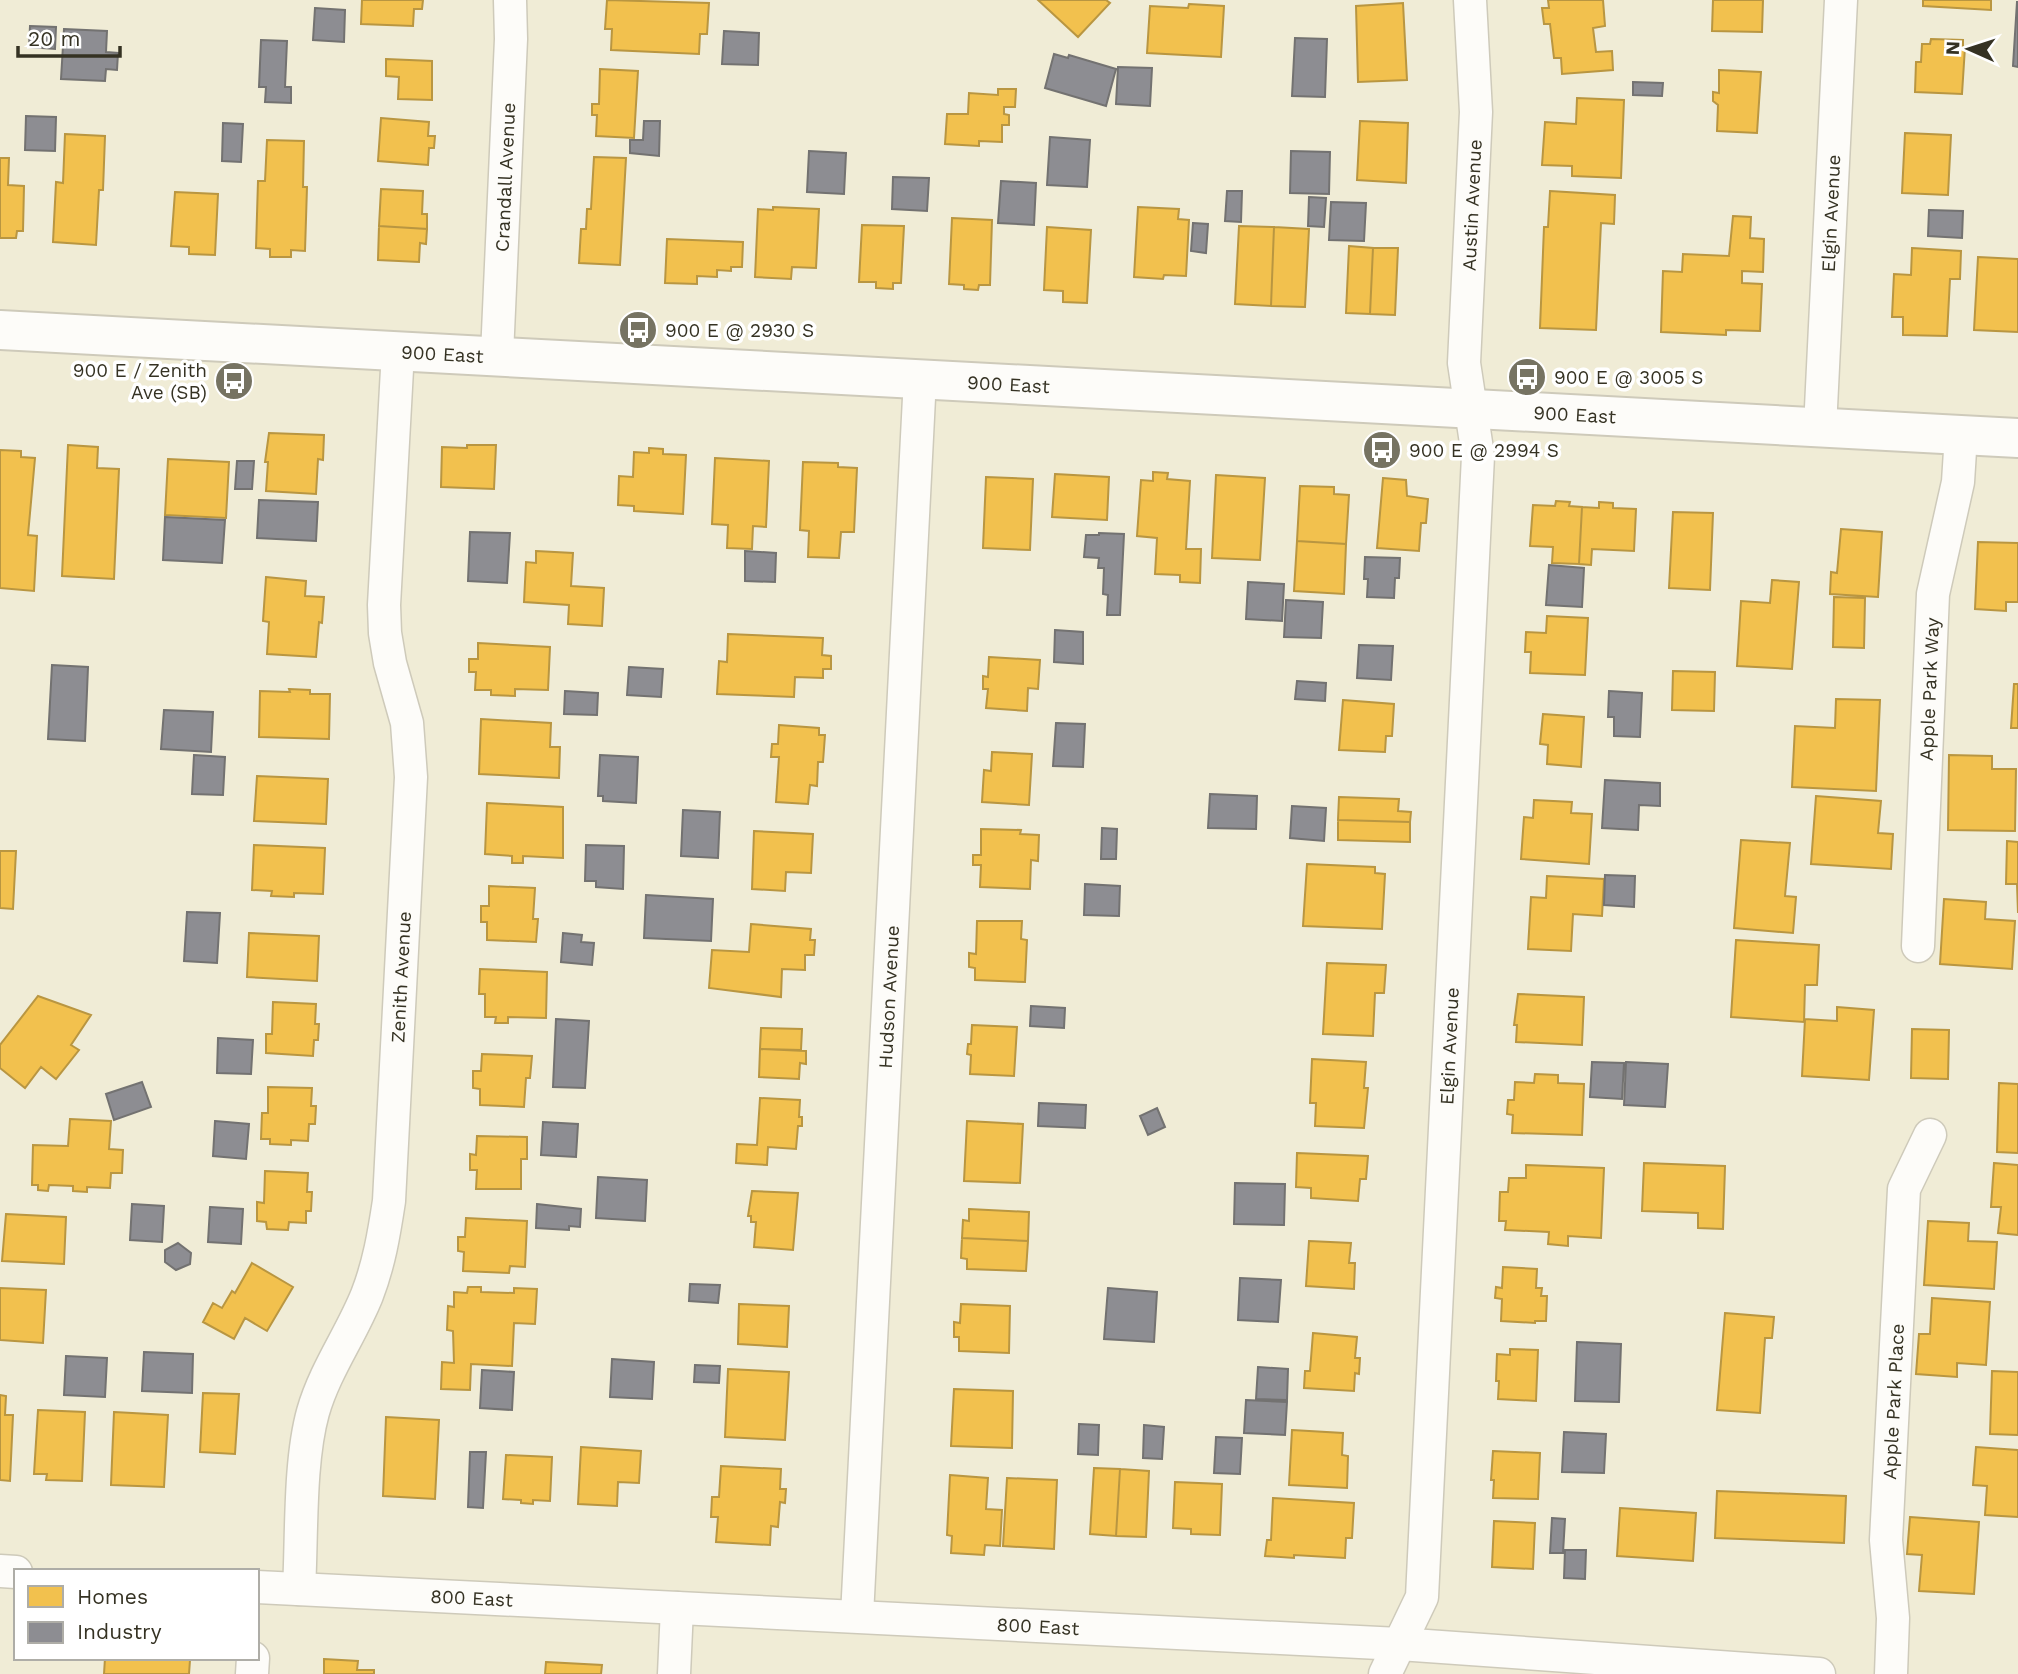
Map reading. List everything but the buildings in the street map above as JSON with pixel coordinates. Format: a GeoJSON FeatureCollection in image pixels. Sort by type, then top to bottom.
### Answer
{"type":"FeatureCollection","features":[{"type":"Feature","properties":{"kind":"street","name":"Crandall Avenue"},"geometry":{"type":"LineString","coordinates":[[497,355],[511,39],[510,0]]}},
{"type":"Feature","properties":{"kind":"street","name":"Austin Avenue"},"geometry":{"type":"LineString","coordinates":[[1470,0],[1476,112],[1464,363],[1471,409]]}},
{"type":"Feature","properties":{"kind":"street","name":"Elgin Avenue"},"geometry":{"type":"LineString","coordinates":[[1820,428],[1841,0]]}},
{"type":"Feature","properties":{"kind":"street","name":"900 East"},"geometry":{"type":"LineString","coordinates":[[0,330],[2018,438]]}},
{"type":"Feature","properties":{"kind":"street","name":"Zenith Avenue"},"geometry":{"type":"LineString","coordinates":[[299,1589],[306,1453],[313,1415],[324,1379],[366,1297],[382,1251],[389,1201],[411,777],[407,723],[390,663],[384,624],[398,351]]}},
{"type":"Feature","properties":{"kind":"street","name":"Hudson Avenue"},"geometry":{"type":"LineString","coordinates":[[857,1616],[920,378]]}},
{"type":"Feature","properties":{"kind":"street","name":"Elgin Avenue"},"geometry":{"type":"LineString","coordinates":[[1385,1674],[1422,1597],[1478,456],[1471,409]]}},
{"type":"Feature","properties":{"kind":"street","name":"Apple Park Way"},"geometry":{"type":"LineString","coordinates":[[1918,946],[1933,594],[1958,482],[1961,435]]}},
{"type":"Feature","properties":{"kind":"street","name":"Apple Park Place"},"geometry":{"type":"LineString","coordinates":[[1891,1674],[1893,1618],[1886,1540],[1904,1189],[1930,1135]]}},
{"type":"Feature","properties":{"kind":"street","name":"800 East"},"geometry":{"type":"LineString","coordinates":[[259,1587],[1399,1644],[1803,1674]]}},
{"type":"Feature","properties":{"kind":"street"},"geometry":{"type":"LineString","coordinates":[[674,1674],[677,1608]]}},
{"type":"Feature","properties":{"kind":"place","name":"900 E @ 2930 S"},"geometry":{"type":"Point","coordinates":[638,330]}},
{"type":"Feature","properties":{"kind":"place","name":"900 E @ 3005 S"},"geometry":{"type":"Point","coordinates":[1527,377]}},
{"type":"Feature","properties":{"kind":"place","name":"900 E / Zenith Ave (SB)"},"geometry":{"type":"Point","coordinates":[234,381]}},
{"type":"Feature","properties":{"kind":"place","name":"900 E @ 2994 S"},"geometry":{"type":"Point","coordinates":[1382,450]}}]}
